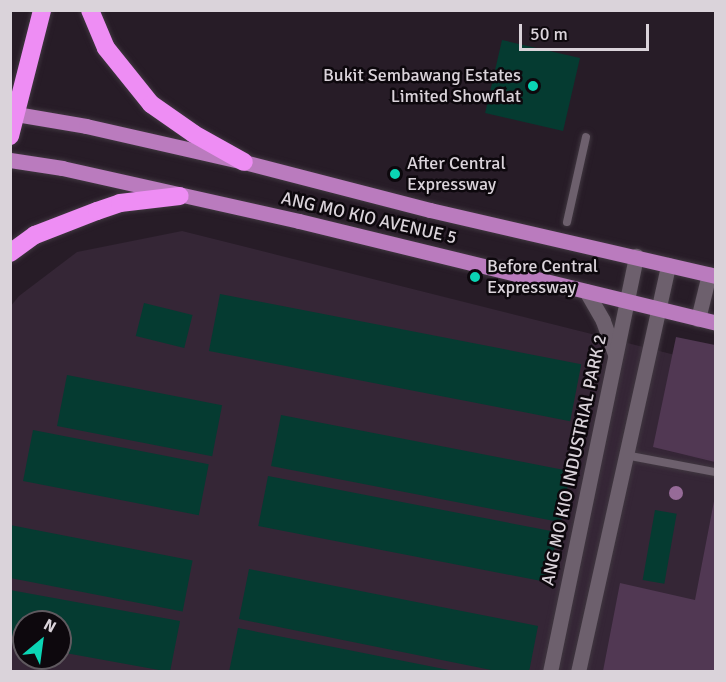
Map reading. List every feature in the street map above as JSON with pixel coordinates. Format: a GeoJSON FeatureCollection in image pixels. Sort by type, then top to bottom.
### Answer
{"type":"FeatureCollection","features":[{"type":"Feature","properties":{"kind":"highway"},"geometry":{"type":"LineString","coordinates":[[10,136],[13,113],[42,10]]}},
{"type":"Feature","properties":{"kind":"highway"},"geometry":{"type":"LineString","coordinates":[[90,10],[106,48],[151,104],[194,134],[244,162]]}},
{"type":"Feature","properties":{"kind":"highway"},"geometry":{"type":"LineString","coordinates":[[10,254],[35,235],[105,208],[150,198],[180,196]]}},
{"type":"Feature","properties":{"kind":"main road","name":"ANG MO KIO AVENUE 5"},"geometry":{"type":"LineString","coordinates":[[13,113],[86,126],[244,162],[430,210],[712,275]]}},
{"type":"Feature","properties":{"kind":"main road","name":"ANG MO KIO AVENUE 5"},"geometry":{"type":"LineString","coordinates":[[10,160],[62,168],[310,223],[716,323]]}},
{"type":"Feature","properties":{"kind":"street","name":"ANG MO KIO INDUSTRIAL PARK 2"},"geometry":{"type":"LineString","coordinates":[[550,672],[636,256]]}},
{"type":"Feature","properties":{"kind":"street"},"geometry":{"type":"LineString","coordinates":[[578,672],[668,265]]}},
{"type":"Feature","properties":{"kind":"street"},"geometry":{"type":"LineString","coordinates":[[698,320],[712,275]]}},
{"type":"Feature","properties":{"kind":"street"},"geometry":{"type":"LineString","coordinates":[[586,291],[603,321],[615,354]]}},
{"type":"Feature","properties":{"kind":"lane"},"geometry":{"type":"LineString","coordinates":[[567,222],[586,137]]}},
{"type":"Feature","properties":{"kind":"lane"},"geometry":{"type":"LineString","coordinates":[[625,455],[715,472]]}},
{"type":"Feature","properties":{"kind":"shaded area"},"geometry":{"type":"Polygon","coordinates":[[[182,231],[715,365],[715,671],[11,671],[10,307],[19,296],[77,252],[182,231]]]}},
{"type":"Feature","properties":{"kind":"shaded area"},"geometry":{"type":"Polygon","coordinates":[[[676,337],[715,345],[715,462],[653,447],[676,337]]]}},
{"type":"Feature","properties":{"kind":"shaded area"},"geometry":{"type":"Polygon","coordinates":[[[715,496],[715,671],[603,671],[620,583],[695,600],[715,496]]]}},
{"type":"Feature","properties":{"kind":"building","name":"Bukit Sembawang Estates Limited Showflat"},"geometry":{"type":"Polygon","coordinates":[[[502,40],[580,58],[563,131],[485,113],[502,40]]]}},
{"type":"Feature","properties":{"kind":"building"},"geometry":{"type":"Polygon","coordinates":[[[220,294],[581,364],[570,421],[209,351],[220,294]]]}},
{"type":"Feature","properties":{"kind":"building"},"geometry":{"type":"Polygon","coordinates":[[[144,303],[193,315],[184,348],[136,336],[144,303]]]}},
{"type":"Feature","properties":{"kind":"building"},"geometry":{"type":"Polygon","coordinates":[[[67,375],[222,405],[212,456],[57,426],[67,375]]]}},
{"type":"Feature","properties":{"kind":"building"},"geometry":{"type":"Polygon","coordinates":[[[281,415],[571,471],[561,522],[271,466],[281,415]]]}},
{"type":"Feature","properties":{"kind":"building"},"geometry":{"type":"Polygon","coordinates":[[[33,430],[209,464],[199,515],[23,481],[33,430]]]}},
{"type":"Feature","properties":{"kind":"building"},"geometry":{"type":"Polygon","coordinates":[[[268,476],[558,532],[548,582],[258,526],[268,476]]]}},
{"type":"Feature","properties":{"kind":"building"},"geometry":{"type":"Polygon","coordinates":[[[655,510],[677,514],[664,584],[643,580],[655,510]]]}},
{"type":"Feature","properties":{"kind":"building"},"geometry":{"type":"Polygon","coordinates":[[[10,525],[193,560],[183,612],[10,578],[10,525]]]}},
{"type":"Feature","properties":{"kind":"building"},"geometry":{"type":"Polygon","coordinates":[[[249,569],[538,626],[529,672],[501,672],[239,619],[249,569]]]}},
{"type":"Feature","properties":{"kind":"building"},"geometry":{"type":"Polygon","coordinates":[[[10,590],[180,621],[170,672],[72,654],[72,610],[12,610],[12,643],[10,643],[10,590]]]}},
{"type":"Feature","properties":{"kind":"building"},"geometry":{"type":"Polygon","coordinates":[[[238,628],[449,670],[449,672],[229,672],[238,628]]]}},
{"type":"Feature","properties":{"kind":"place","name":"Bukit Sembawang Estates Limited Showflat"},"geometry":{"type":"Point","coordinates":[533,86]}},
{"type":"Feature","properties":{"kind":"place","name":"After Central Expressway"},"geometry":{"type":"Point","coordinates":[395,174]}},
{"type":"Feature","properties":{"kind":"place","name":"Before Central Expressway"},"geometry":{"type":"Point","coordinates":[475,277]}}]}
